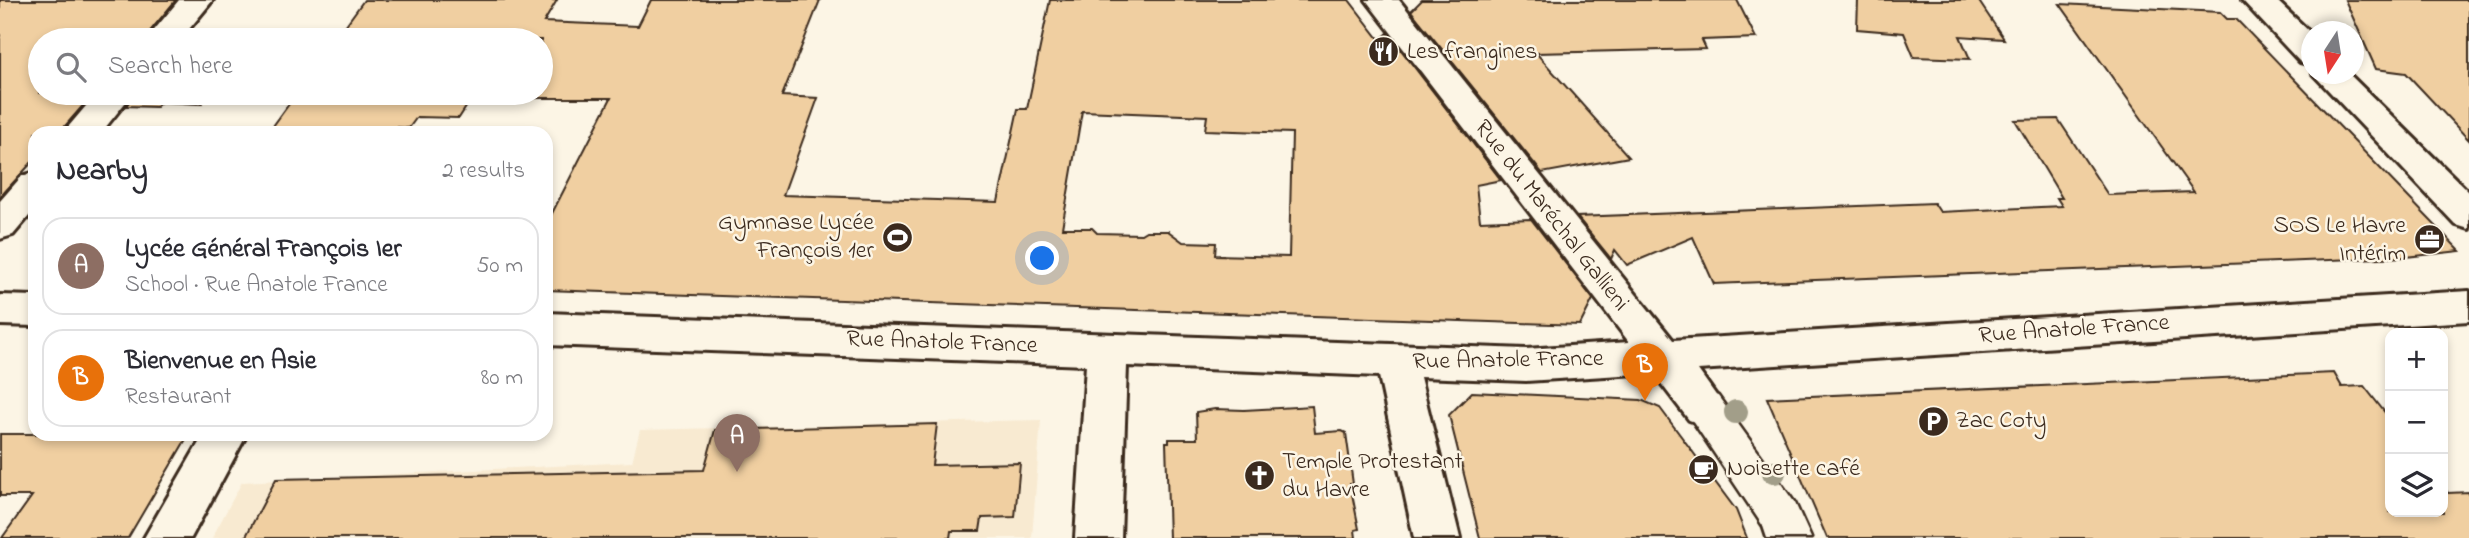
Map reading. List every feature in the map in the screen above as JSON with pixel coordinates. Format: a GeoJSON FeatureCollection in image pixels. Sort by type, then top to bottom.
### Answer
{"type":"FeatureCollection","features":[{"type":"Feature","properties":{"kind":"street"},"geometry":{"type":"LineString","coordinates":[[172,28],[197,0]]}},
{"type":"Feature","properties":{"kind":"street","name":"Rue du Maréchal Gallieni"},"geometry":{"type":"LineString","coordinates":[[1382,0],[1660,356],[1704,408],[1780,516],[1789,538]]}},
{"type":"Feature","properties":{"kind":"street"},"geometry":{"type":"LineString","coordinates":[[2258,0],[2301,43]]}},
{"type":"Feature","properties":{"kind":"street"},"geometry":{"type":"LineString","coordinates":[[2340,84],[2469,215]]}},
{"type":"Feature","properties":{"kind":"street"},"geometry":{"type":"LineString","coordinates":[[87,126],[106,105]]}},
{"type":"Feature","properties":{"kind":"street"},"geometry":{"type":"LineString","coordinates":[[0,225],[28,193]]}},
{"type":"Feature","properties":{"kind":"street","name":"Rue Anatole France"},"geometry":{"type":"LineString","coordinates":[[553,329],[1526,365],[2469,306]]}},
{"type":"Feature","properties":{"kind":"street"},"geometry":{"type":"LineString","coordinates":[[0,310],[28,311]]}},
{"type":"Feature","properties":{"kind":"street"},"geometry":{"type":"LineString","coordinates":[[1098,538],[1107,349]]}},
{"type":"Feature","properties":{"kind":"street"},"geometry":{"type":"LineString","coordinates":[[1396,362],[1437,538]]}},
{"type":"Feature","properties":{"kind":"street"},"geometry":{"type":"LineString","coordinates":[[167,538],[222,441]]}},
{"type":"Feature","properties":{"kind":"shaded area"},"geometry":{"type":"Polygon","coordinates":[[[1041,420],[1032,538],[212,538],[242,482],[632,462],[640,430],[1041,420]]]}},
{"type":"Feature","properties":{"kind":"building"},"geometry":{"type":"Polygon","coordinates":[[[0,0],[176,0],[153,28],[28,28],[28,105],[84,105],[65,126],[28,126],[28,167],[0,197],[0,0]]]}},
{"type":"Feature","properties":{"kind":"building"},"geometry":{"type":"Polygon","coordinates":[[[364,0],[557,0],[544,22],[638,26],[651,0],[820,0],[782,96],[818,98],[783,195],[998,202],[1018,109],[1027,109],[1050,0],[1349,0],[1380,40],[1388,33],[1501,180],[1476,185],[1480,221],[1531,219],[1593,299],[1580,325],[553,290],[553,211],[611,98],[553,98],[553,28],[344,28],[364,0]],[[1082,111],[1062,228],[1092,228],[1097,233],[1141,234],[1146,231],[1168,231],[1183,242],[1216,243],[1215,255],[1289,257],[1292,133],[1205,130],[1207,116],[1082,111]]]}},
{"type":"Feature","properties":{"kind":"building"},"geometry":{"type":"Polygon","coordinates":[[[1422,0],[1737,0],[1756,38],[1702,40],[1706,49],[1536,53],[1629,157],[1542,173],[1411,11],[1422,0]]]}},
{"type":"Feature","properties":{"kind":"building"},"geometry":{"type":"Polygon","coordinates":[[[1858,0],[1978,0],[2004,39],[1960,36],[1970,59],[1914,57],[1904,33],[1857,29],[1858,0]]]}},
{"type":"Feature","properties":{"kind":"building"},"geometry":{"type":"Polygon","coordinates":[[[2345,0],[2469,0],[2469,140],[2406,73],[2376,69],[2364,42],[2364,21],[2354,21],[2345,0]]]}},
{"type":"Feature","properties":{"kind":"building"},"geometry":{"type":"Polygon","coordinates":[[[2060,4],[2220,12],[2227,19],[2236,19],[2460,251],[2406,257],[1714,284],[1693,237],[1627,265],[1615,250],[1611,259],[1577,217],[1934,203],[1940,212],[2062,206],[2057,198],[2062,198],[2015,120],[2058,119],[2108,195],[2194,192],[2060,4]]]}},
{"type":"Feature","properties":{"kind":"building"},"geometry":{"type":"Polygon","coordinates":[[[127,105],[158,105],[156,107],[127,105]]]}},
{"type":"Feature","properties":{"kind":"building"},"geometry":{"type":"Polygon","coordinates":[[[288,105],[467,105],[459,118],[417,117],[410,126],[273,126],[288,105]]]}},
{"type":"Feature","properties":{"kind":"building"},"geometry":{"type":"Polygon","coordinates":[[[2334,373],[2342,387],[2364,386],[2385,413],[2385,517],[2448,517],[2448,493],[2469,492],[2469,538],[1827,538],[1767,398],[2334,373]]]}},
{"type":"Feature","properties":{"kind":"building"},"geometry":{"type":"Polygon","coordinates":[[[1472,392],[1641,400],[1660,408],[1736,510],[1747,538],[1480,538],[1449,415],[1472,392]]]}},
{"type":"Feature","properties":{"kind":"building","name":"Temple Protestant du Havre"},"geometry":{"type":"Polygon","coordinates":[[[1312,406],[1315,433],[1346,433],[1353,484],[1350,484],[1359,529],[1355,530],[1356,538],[1169,538],[1166,442],[1169,442],[1169,439],[1197,439],[1196,412],[1312,406]]]}},
{"type":"Feature","properties":{"kind":"building"},"geometry":{"type":"Polygon","coordinates":[[[937,424],[932,465],[1020,463],[1015,517],[982,518],[980,531],[951,531],[950,538],[245,538],[276,479],[704,470],[715,430],[937,424]]]}},
{"type":"Feature","properties":{"kind":"building"},"geometry":{"type":"Polygon","coordinates":[[[0,434],[28,434],[28,441],[185,441],[128,538],[2,538],[32,496],[0,496],[0,434]]]}},
{"type":"Feature","properties":{"kind":"place","name":"Les frangines"},"geometry":{"type":"Point","coordinates":[1384,52]}},
{"type":"Feature","properties":{"kind":"place","name":"Gymnase Lycée François 1er"},"geometry":{"type":"Point","coordinates":[897,237]}},
{"type":"Feature","properties":{"kind":"place","name":"SOS Le Havre Intérim"},"geometry":{"type":"Point","coordinates":[2429,240]}},
{"type":"Feature","properties":{"kind":"place","name":"Bienvenue en Asie"},"geometry":{"type":"Point","coordinates":[1645,401]}},
{"type":"Feature","properties":{"kind":"place","name":"Zac Coty"},"geometry":{"type":"Point","coordinates":[1933,421]}},
{"type":"Feature","properties":{"kind":"place","name":"Noisette café"},"geometry":{"type":"Point","coordinates":[1704,469]}},
{"type":"Feature","properties":{"kind":"place","name":"Lycée Général François Ier"},"geometry":{"type":"Point","coordinates":[737,472]}},
{"type":"Feature","properties":{"kind":"place","name":"Temple Protestant du Havre"},"geometry":{"type":"Point","coordinates":[1259,476]}}]}
